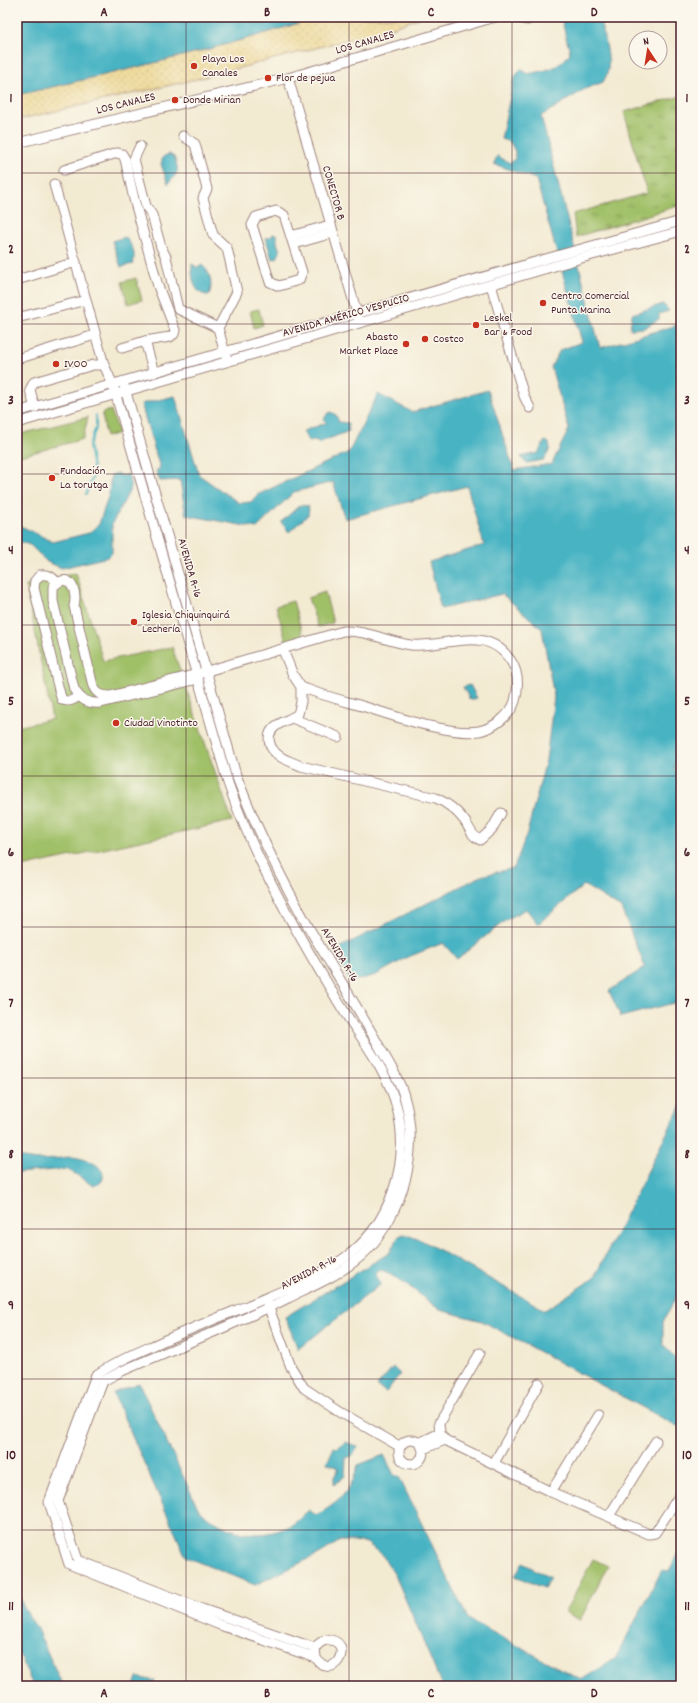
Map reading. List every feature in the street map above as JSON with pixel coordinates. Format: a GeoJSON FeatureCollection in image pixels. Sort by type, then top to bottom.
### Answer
{"type":"FeatureCollection","features":[{"type":"Feature","properties":{"kind":"street","name":"LOS CANALES"},"geometry":{"type":"LineString","coordinates":[[17,143],[288,78],[495,17]]}},
{"type":"Feature","properties":{"kind":"street"},"geometry":{"type":"LineString","coordinates":[[517,17],[527,20],[533,17]]}},
{"type":"Feature","properties":{"kind":"street","name":"CONECTOR B"},"geometry":{"type":"LineString","coordinates":[[288,78],[360,324]]}},
{"type":"Feature","properties":{"kind":"street"},"geometry":{"type":"LineString","coordinates":[[183,136],[195,144],[207,189],[203,198],[212,235],[227,248],[237,292],[218,328],[227,363]]}},
{"type":"Feature","properties":{"kind":"street"},"geometry":{"type":"LineString","coordinates":[[140,146],[134,159],[146,206],[152,215],[161,247],[166,257],[178,309],[218,328]]}},
{"type":"Feature","properties":{"kind":"street"},"geometry":{"type":"LineString","coordinates":[[64,170],[117,153],[122,154],[125,159],[134,199],[158,286],[175,330],[174,334],[170,337],[145,341],[122,348]]}},
{"type":"Feature","properties":{"kind":"street","name":"AVENIDA R-16"},"geometry":{"type":"LineString","coordinates":[[54,184],[95,335],[104,365],[116,395],[228,783],[250,840],[269,877],[336,998],[369,1050],[390,1089],[397,1109],[401,1130],[401,1149],[395,1184],[380,1219],[362,1244],[344,1259],[315,1276],[177,1335],[106,1368],[99,1378]]}},
{"type":"Feature","properties":{"kind":"street"},"geometry":{"type":"LineString","coordinates":[[276,211],[284,215],[292,240],[302,272],[299,280],[279,286],[270,282],[252,225],[256,217],[276,211]]}},
{"type":"Feature","properties":{"kind":"street","name":"AVENIDA AMÉRICO VESPUCIO"},"geometry":{"type":"LineString","coordinates":[[17,423],[227,363],[551,267],[583,253],[681,221]]}},
{"type":"Feature","properties":{"kind":"street"},"geometry":{"type":"LineString","coordinates":[[292,240],[331,229]]}},
{"type":"Feature","properties":{"kind":"street","name":"AVENIDA AMÉRICO VESPUCIO"},"geometry":{"type":"LineString","coordinates":[[17,412],[549,258],[583,253],[681,231]]}},
{"type":"Feature","properties":{"kind":"street"},"geometry":{"type":"LineString","coordinates":[[17,280],[76,262]]}},
{"type":"Feature","properties":{"kind":"street"},"geometry":{"type":"LineString","coordinates":[[491,285],[524,396],[530,408]]}},
{"type":"Feature","properties":{"kind":"street"},"geometry":{"type":"LineString","coordinates":[[17,318],[86,300]]}},
{"type":"Feature","properties":{"kind":"street"},"geometry":{"type":"LineString","coordinates":[[17,359],[95,335]]}},
{"type":"Feature","properties":{"kind":"street"},"geometry":{"type":"LineString","coordinates":[[145,341],[154,373]]}},
{"type":"Feature","properties":{"kind":"street"},"geometry":{"type":"LineString","coordinates":[[35,408],[30,390],[34,382],[93,365],[104,365]]}},
{"type":"Feature","properties":{"kind":"street","name":"AVENIDA R-16"},"geometry":{"type":"LineString","coordinates":[[99,1378],[122,1371],[269,1308],[322,1282],[354,1262],[368,1250],[382,1232],[394,1212],[406,1181],[409,1160],[410,1128],[407,1107],[400,1084],[365,1020],[300,913],[260,834],[236,775],[123,382]]}},
{"type":"Feature","properties":{"kind":"street"},"geometry":{"type":"LineString","coordinates":[[57,583],[53,577],[47,574],[40,575],[35,581],[34,588],[62,700],[68,702],[74,700],[78,696]]}},
{"type":"Feature","properties":{"kind":"street"},"geometry":{"type":"LineString","coordinates":[[197,677],[110,696],[102,696],[96,692],[93,686],[74,606],[75,591],[73,586],[69,582],[63,581],[57,583],[53,588],[53,601],[74,689],[78,696],[84,701],[92,704],[101,703],[197,677],[206,671],[283,650],[343,630],[353,630],[402,643],[427,646],[460,640],[477,639],[492,642],[507,655],[516,668],[518,679],[515,701],[511,709],[504,718],[480,730],[447,729],[396,716],[301,687]]}},
{"type":"Feature","properties":{"kind":"street"},"geometry":{"type":"LineString","coordinates":[[182,627],[193,624]]}},
{"type":"Feature","properties":{"kind":"street"},"geometry":{"type":"LineString","coordinates":[[283,650],[293,675],[301,687],[300,708],[298,714],[276,726],[269,733],[268,740],[270,746],[280,757],[301,766],[436,798],[447,803],[464,820],[474,837],[480,840],[492,829],[501,813]]}},
{"type":"Feature","properties":{"kind":"street"},"geometry":{"type":"LineString","coordinates":[[292,718],[338,736]]}},
{"type":"Feature","properties":{"kind":"street"},"geometry":{"type":"LineString","coordinates":[[390,1089],[400,1084]]}},
{"type":"Feature","properties":{"kind":"street"},"geometry":{"type":"LineString","coordinates":[[265,1298],[291,1367],[304,1388],[340,1412],[399,1446]]}},
{"type":"Feature","properties":{"kind":"street"},"geometry":{"type":"LineString","coordinates":[[442,1437],[439,1423],[480,1353]]}},
{"type":"Feature","properties":{"kind":"street"},"geometry":{"type":"LineString","coordinates":[[99,1378],[49,1502],[69,1564],[173,1602],[315,1648]]}},
{"type":"Feature","properties":{"kind":"street"},"geometry":{"type":"LineString","coordinates":[[494,1463],[539,1383]]}},
{"type":"Feature","properties":{"kind":"street"},"geometry":{"type":"LineString","coordinates":[[551,1492],[598,1415]]}},
{"type":"Feature","properties":{"kind":"street"},"geometry":{"type":"LineString","coordinates":[[421,1446],[442,1437],[551,1492],[652,1535],[655,1533],[681,1493]]}},
{"type":"Feature","properties":{"kind":"street"},"geometry":{"type":"LineString","coordinates":[[406,1440],[411,1440],[421,1446],[422,1456],[419,1461],[410,1464],[404,1463],[400,1458],[398,1452],[399,1446],[406,1440]]}},
{"type":"Feature","properties":{"kind":"street"},"geometry":{"type":"LineString","coordinates":[[609,1516],[656,1442]]}},
{"type":"Feature","properties":{"kind":"street"},"geometry":{"type":"LineString","coordinates":[[173,1602],[259,1639],[316,1658],[321,1664],[328,1666],[334,1665],[340,1658],[340,1646],[332,1640],[323,1641],[315,1648]]}},
{"type":"Feature","properties":{"kind":"street"},"geometry":{"type":"LineString","coordinates":[[315,1648],[316,1658]]}},
{"type":"Feature","properties":{"kind":"green space"},"geometry":{"type":"Polygon","coordinates":[[[681,96],[681,205],[576,237],[573,214],[647,193],[624,112],[681,96]]]}},
{"type":"Feature","properties":{"kind":"green space"},"geometry":{"type":"Polygon","coordinates":[[[136,278],[142,300],[128,304],[122,282],[136,278]]]}},
{"type":"Feature","properties":{"kind":"green space"},"geometry":{"type":"Polygon","coordinates":[[[259,309],[263,325],[254,328],[250,311],[259,309]]]}},
{"type":"Feature","properties":{"kind":"green space"},"geometry":{"type":"Polygon","coordinates":[[[111,410],[119,433],[106,437],[102,413],[111,410]]]}},
{"type":"Feature","properties":{"kind":"green space"},"geometry":{"type":"Polygon","coordinates":[[[88,417],[83,439],[17,457],[17,435],[88,417]]]}},
{"type":"Feature","properties":{"kind":"green space","name":"Ciudad Vinotinto"},"geometry":{"type":"Polygon","coordinates":[[[76,573],[103,661],[172,647],[232,821],[17,868],[17,727],[52,719],[26,586],[76,573]]]}},
{"type":"Feature","properties":{"kind":"green space"},"geometry":{"type":"Polygon","coordinates":[[[325,592],[333,623],[318,627],[308,598],[325,592]]]}},
{"type":"Feature","properties":{"kind":"green space"},"geometry":{"type":"Polygon","coordinates":[[[293,601],[303,636],[286,641],[276,606],[293,601]]]}},
{"type":"Feature","properties":{"kind":"green space"},"geometry":{"type":"Polygon","coordinates":[[[593,1559],[608,1566],[580,1620],[565,1612],[593,1559]]]}},
{"type":"Feature","properties":{"kind":"sand","name":"Playa Los Canales"},"geometry":{"type":"Polygon","coordinates":[[[318,17],[421,17],[389,29],[197,79],[17,120],[17,95],[206,50],[318,17]]]}},
{"type":"Feature","properties":{"kind":"water"},"geometry":{"type":"Polygon","coordinates":[[[17,17],[318,17],[206,50],[17,95],[17,17]]]}},
{"type":"Feature","properties":{"kind":"water"},"geometry":{"type":"Polygon","coordinates":[[[561,17],[598,17],[608,53],[607,75],[603,82],[585,89],[541,116],[600,348],[681,324],[681,632],[678,704],[681,707],[681,738],[674,769],[681,775],[681,1001],[621,1017],[609,991],[645,967],[621,908],[584,885],[538,924],[526,909],[506,920],[457,959],[443,943],[408,957],[376,975],[350,982],[333,951],[481,876],[514,868],[527,833],[546,760],[554,697],[542,629],[502,594],[441,609],[429,562],[484,545],[467,486],[345,519],[333,482],[294,492],[257,528],[186,515],[180,480],[160,481],[156,471],[160,468],[141,404],[175,396],[199,475],[239,503],[251,502],[257,495],[349,452],[378,394],[412,412],[488,390],[514,470],[552,464],[569,429],[551,367],[560,350],[582,342],[536,179],[494,164],[497,156],[510,163],[515,159],[515,151],[510,142],[501,139],[514,78],[521,69],[527,74],[556,66],[561,63],[570,53],[561,17]]]}},
{"type":"Feature","properties":{"kind":"water"},"geometry":{"type":"Polygon","coordinates":[[[169,154],[174,157],[177,172],[168,184],[161,164],[163,157],[169,154]]]}},
{"type":"Feature","properties":{"kind":"water"},"geometry":{"type":"Polygon","coordinates":[[[273,234],[277,235],[277,242],[280,252],[277,258],[272,259],[266,238],[271,237],[273,234]]]}},
{"type":"Feature","properties":{"kind":"water"},"geometry":{"type":"Polygon","coordinates":[[[125,237],[133,250],[134,260],[133,264],[121,267],[112,241],[125,237]]]}},
{"type":"Feature","properties":{"kind":"water"},"geometry":{"type":"Polygon","coordinates":[[[192,264],[198,268],[201,265],[209,274],[211,287],[209,295],[200,292],[194,284],[192,264]]]}},
{"type":"Feature","properties":{"kind":"water"},"geometry":{"type":"Polygon","coordinates":[[[663,304],[669,311],[659,314],[659,319],[644,328],[630,329],[632,314],[663,304]]]}},
{"type":"Feature","properties":{"kind":"water"},"geometry":{"type":"Polygon","coordinates":[[[331,412],[336,415],[339,422],[348,423],[349,431],[318,443],[316,440],[308,441],[303,431],[326,423],[324,419],[327,414],[331,412]]]}},
{"type":"Feature","properties":{"kind":"water"},"geometry":{"type":"Polygon","coordinates":[[[545,441],[549,443],[550,449],[544,460],[526,463],[521,457],[538,453],[545,441]]]}},
{"type":"Feature","properties":{"kind":"water"},"geometry":{"type":"Polygon","coordinates":[[[117,473],[123,476],[128,474],[131,488],[112,524],[112,553],[108,557],[62,568],[47,562],[30,545],[17,541],[17,525],[53,542],[89,533],[99,524],[109,494],[111,475],[117,473]]]}},
{"type":"Feature","properties":{"kind":"water"},"geometry":{"type":"Polygon","coordinates":[[[300,505],[308,506],[308,515],[289,532],[281,522],[300,505]]]}},
{"type":"Feature","properties":{"kind":"water"},"geometry":{"type":"Polygon","coordinates":[[[470,685],[477,698],[470,700],[463,687],[470,685]]]}},
{"type":"Feature","properties":{"kind":"water"},"geometry":{"type":"Polygon","coordinates":[[[681,1105],[681,1287],[663,1322],[663,1344],[675,1358],[681,1359],[681,1428],[482,1321],[440,1310],[405,1283],[391,1274],[379,1269],[375,1273],[381,1284],[298,1349],[285,1317],[389,1253],[399,1236],[404,1234],[423,1241],[545,1310],[594,1278],[681,1105]]]}},
{"type":"Feature","properties":{"kind":"water"},"geometry":{"type":"Polygon","coordinates":[[[17,1157],[41,1160],[72,1157],[81,1159],[97,1165],[103,1172],[103,1179],[100,1183],[93,1186],[66,1169],[17,1173],[17,1157]]]}},
{"type":"Feature","properties":{"kind":"water"},"geometry":{"type":"Polygon","coordinates":[[[393,1367],[400,1374],[386,1392],[377,1386],[393,1367]]]}},
{"type":"Feature","properties":{"kind":"water"},"geometry":{"type":"Polygon","coordinates":[[[139,1383],[199,1510],[220,1524],[242,1533],[253,1534],[277,1531],[290,1526],[309,1510],[316,1515],[324,1511],[337,1501],[348,1489],[358,1465],[384,1455],[394,1475],[399,1477],[468,1619],[581,1680],[615,1659],[662,1570],[669,1571],[681,1547],[681,1686],[442,1686],[396,1577],[383,1556],[367,1543],[340,1541],[321,1553],[255,1585],[186,1557],[113,1393],[139,1383]]]}},
{"type":"Feature","properties":{"kind":"water"},"geometry":{"type":"Polygon","coordinates":[[[346,1442],[358,1447],[352,1456],[346,1458],[345,1476],[334,1485],[334,1477],[339,1468],[327,1463],[334,1447],[337,1448],[346,1442]]]}},
{"type":"Feature","properties":{"kind":"water"},"geometry":{"type":"Polygon","coordinates":[[[523,1563],[550,1578],[544,1588],[515,1576],[523,1563]]]}},
{"type":"Feature","properties":{"kind":"water"},"geometry":{"type":"Polygon","coordinates":[[[17,1591],[24,1608],[36,1627],[61,1682],[70,1686],[33,1686],[17,1649],[17,1591]]]}},
{"type":"Feature","properties":{"kind":"water"},"geometry":{"type":"Polygon","coordinates":[[[137,1677],[155,1681],[152,1686],[134,1686],[137,1677]]]}},
{"type":"Feature","properties":{"kind":"waterway"},"geometry":{"type":"LineString","coordinates":[[86,494],[94,474],[89,445],[96,428],[96,415]]}},
{"type":"Feature","properties":{"kind":"place","name":"Playa Los Canales"},"geometry":{"type":"Point","coordinates":[194,66]}},
{"type":"Feature","properties":{"kind":"place","name":"Flor de pejua"},"geometry":{"type":"Point","coordinates":[268,78]}},
{"type":"Feature","properties":{"kind":"place","name":"Donde Mirian"},"geometry":{"type":"Point","coordinates":[175,100]}},
{"type":"Feature","properties":{"kind":"place","name":"Centro Comercial Punta Marina"},"geometry":{"type":"Point","coordinates":[543,303]}},
{"type":"Feature","properties":{"kind":"place","name":"Leskel Bar & Food"},"geometry":{"type":"Point","coordinates":[476,325]}},
{"type":"Feature","properties":{"kind":"place","name":"Costco"},"geometry":{"type":"Point","coordinates":[425,339]}},
{"type":"Feature","properties":{"kind":"place","name":"Abasto Market Place"},"geometry":{"type":"Point","coordinates":[406,344]}},
{"type":"Feature","properties":{"kind":"place","name":"IVOO"},"geometry":{"type":"Point","coordinates":[56,364]}},
{"type":"Feature","properties":{"kind":"place","name":"Fundación La torutga"},"geometry":{"type":"Point","coordinates":[52,478]}},
{"type":"Feature","properties":{"kind":"place","name":"Iglesia Chiquinquirá Lechería"},"geometry":{"type":"Point","coordinates":[134,622]}},
{"type":"Feature","properties":{"kind":"place","name":"Ciudad Vinotinto"},"geometry":{"type":"Point","coordinates":[116,723]}}]}
